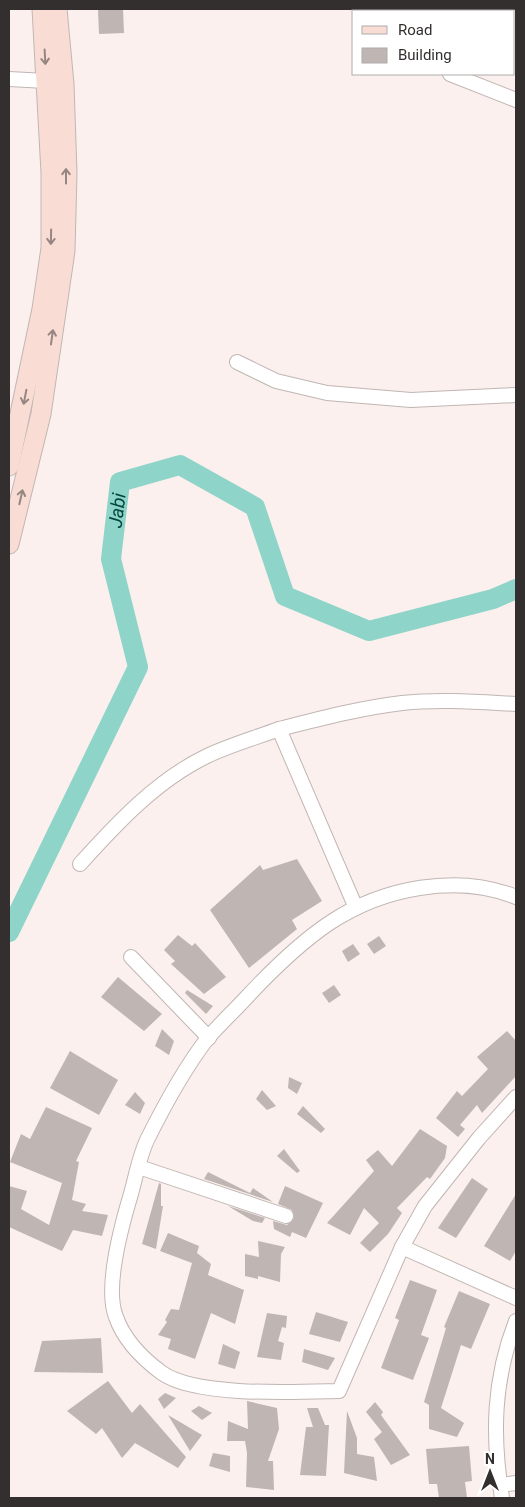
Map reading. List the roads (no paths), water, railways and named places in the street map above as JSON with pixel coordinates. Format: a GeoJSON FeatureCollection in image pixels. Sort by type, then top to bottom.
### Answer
{"type":"FeatureCollection","features":[{"type":"Feature","properties":{"kind":"main road"},"geometry":{"type":"LineString","coordinates":[[9,544],[41,414],[53,287],[50,248],[51,182],[42,9]]}},
{"type":"Feature","properties":{"kind":"main road"},"geometry":{"type":"LineString","coordinates":[[9,466],[53,287],[65,251],[67,173],[64,84],[57,9]]}},
{"type":"Feature","properties":{"kind":"street"},"geometry":{"type":"LineString","coordinates":[[453,75],[516,100]]}},
{"type":"Feature","properties":{"kind":"street"},"geometry":{"type":"LineString","coordinates":[[9,79],[46,81]]}},
{"type":"Feature","properties":{"kind":"street"},"geometry":{"type":"LineString","coordinates":[[237,362],[276,381],[327,393],[411,400],[516,395]]}},
{"type":"Feature","properties":{"kind":"street"},"geometry":{"type":"LineString","coordinates":[[80,864],[116,825],[167,781],[208,756],[279,729],[366,709],[404,703],[462,701],[516,704]]}},
{"type":"Feature","properties":{"kind":"street"},"geometry":{"type":"LineString","coordinates":[[279,729],[356,908]]}},
{"type":"Feature","properties":{"kind":"street"},"geometry":{"type":"LineString","coordinates":[[516,896],[472,886],[422,887],[396,893],[356,908],[331,922],[297,949],[265,978],[209,1038],[176,1086],[147,1141],[120,1233],[113,1280],[115,1316],[129,1343],[163,1374],[190,1386],[284,1392],[339,1391],[402,1247],[425,1206],[479,1138],[516,1097]]}},
{"type":"Feature","properties":{"kind":"street"},"geometry":{"type":"LineString","coordinates":[[131,957],[209,1038]]}},
{"type":"Feature","properties":{"kind":"street"},"geometry":{"type":"LineString","coordinates":[[139,1167],[286,1216]]}},
{"type":"Feature","properties":{"kind":"street"},"geometry":{"type":"LineString","coordinates":[[402,1247],[516,1298]]}},
{"type":"Feature","properties":{"kind":"street"},"geometry":{"type":"LineString","coordinates":[[516,1321],[504,1352],[496,1404],[501,1491],[516,1483]]}},
{"type":"Feature","properties":{"kind":"waterway","name":"Jabi"},"geometry":{"type":"LineString","coordinates":[[9,932],[138,667],[111,559],[120,482],[180,465],[255,507],[285,596],[369,631],[493,599],[516,589]]}}]}
